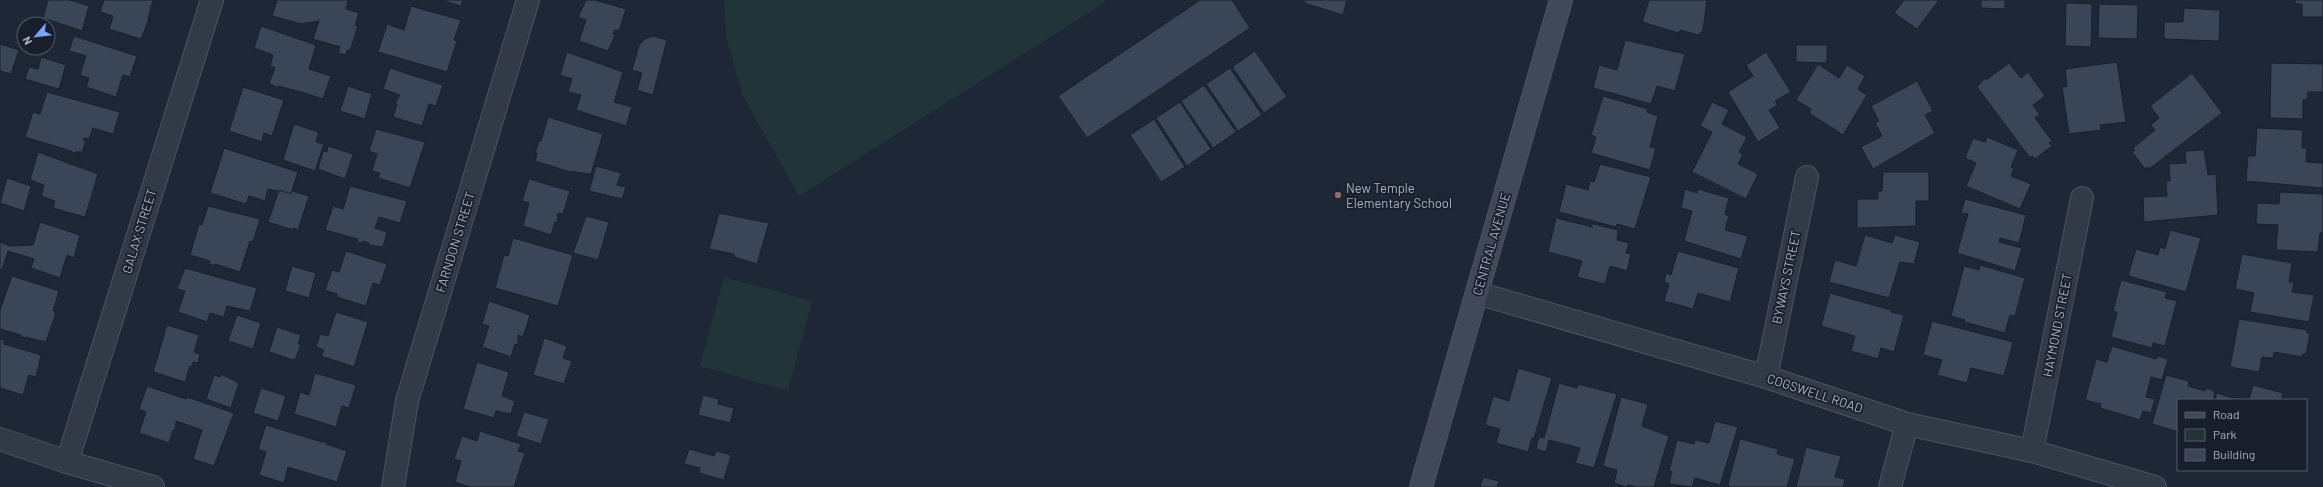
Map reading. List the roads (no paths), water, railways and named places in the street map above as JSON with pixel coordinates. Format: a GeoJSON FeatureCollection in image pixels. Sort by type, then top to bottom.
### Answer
{"type":"FeatureCollection","features":[{"type":"Feature","properties":{"kind":"street","name":"GALAX STREET"},"geometry":{"type":"LineString","coordinates":[[67,462],[212,0]]}},
{"type":"Feature","properties":{"kind":"street","name":"FARNDON STREET"},"geometry":{"type":"LineString","coordinates":[[393,487],[408,400],[528,0]]}},
{"type":"Feature","properties":{"kind":"street","name":"CENTRAL AVENUE"},"geometry":{"type":"LineString","coordinates":[[1421,487],[1561,0]]}},
{"type":"Feature","properties":{"kind":"street","name":"BYWAYS STREET"},"geometry":{"type":"LineString","coordinates":[[1766,377],[1807,177]]}},
{"type":"Feature","properties":{"kind":"street","name":"HAYMOND STREET"},"geometry":{"type":"LineString","coordinates":[[2032,451],[2082,198]]}},
{"type":"Feature","properties":{"kind":"street","name":"COGSWELL ROAD"},"geometry":{"type":"LineString","coordinates":[[1478,293],[1766,377],[1906,424],[2032,451],[2155,487]]}},
{"type":"Feature","properties":{"kind":"street"},"geometry":{"type":"LineString","coordinates":[[1890,487],[1906,424]]}},
{"type":"Feature","properties":{"kind":"street"},"geometry":{"type":"LineString","coordinates":[[0,439],[67,462],[153,487]]}},
{"type":"Feature","properties":{"kind":"place","name":"New Temple Elementary School"},"geometry":{"type":"Point","coordinates":[1338,195]}}]}
